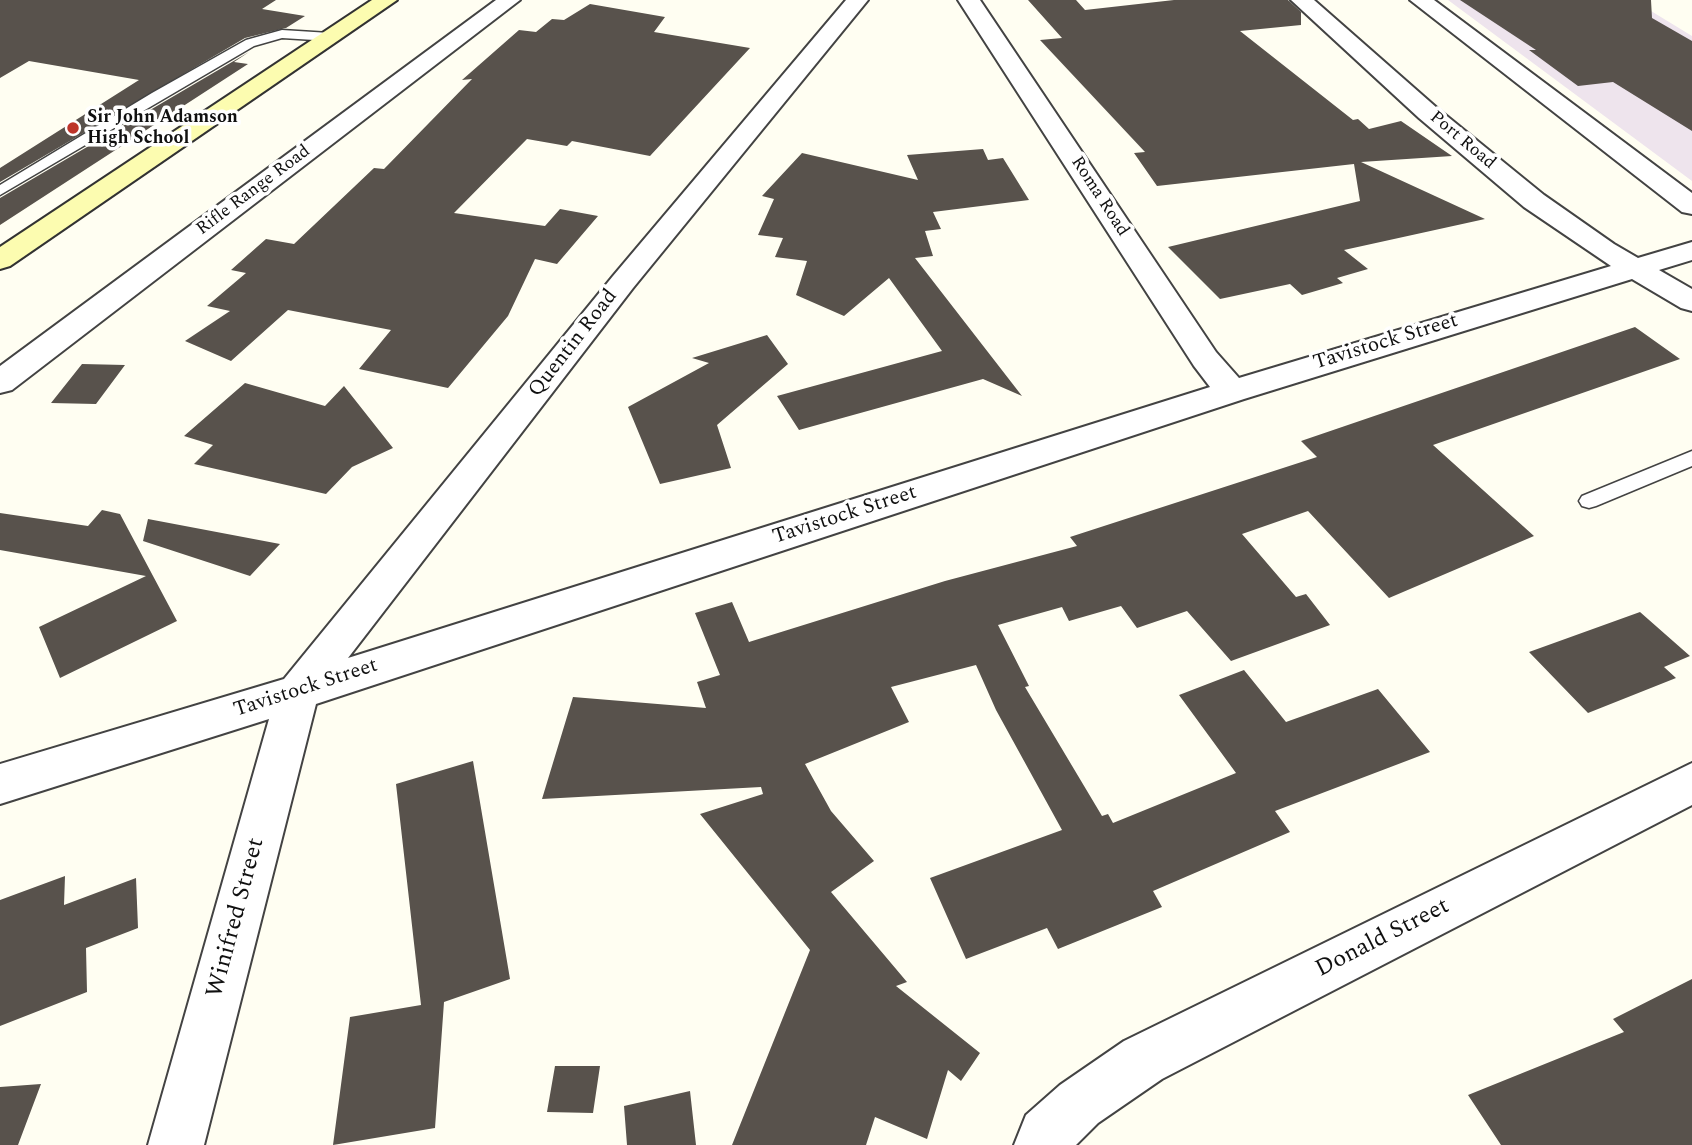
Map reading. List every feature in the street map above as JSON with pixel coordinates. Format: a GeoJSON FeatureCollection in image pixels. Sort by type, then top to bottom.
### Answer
{"type":"FeatureCollection","features":[{"type":"Feature","properties":{"kind":"main road"},"geometry":{"type":"LineString","coordinates":[[0,260],[386,0]]}},
{"type":"Feature","properties":{"kind":"street","name":"Rifle Range Road"},"geometry":{"type":"LineString","coordinates":[[0,382],[509,0]]}},
{"type":"Feature","properties":{"kind":"street","name":"Quentin Road"},"geometry":{"type":"LineString","coordinates":[[298,692],[623,282],[857,0]]}},
{"type":"Feature","properties":{"kind":"street","name":"Roma Road"},"geometry":{"type":"LineString","coordinates":[[969,0],[1205,359],[1233,391]]}},
{"type":"Feature","properties":{"kind":"street","name":"Port Road"},"geometry":{"type":"LineString","coordinates":[[1302,0],[1428,113],[1534,201],[1633,267],[1692,302]]}},
{"type":"Feature","properties":{"kind":"street"},"geometry":{"type":"LineString","coordinates":[[1421,0],[1692,206]]}},
{"type":"Feature","properties":{"kind":"street","name":"Tavistock Street"},"geometry":{"type":"LineString","coordinates":[[0,784],[298,692],[1233,391],[1692,251]]}},
{"type":"Feature","properties":{"kind":"street","name":"Winifred Street"},"geometry":{"type":"LineString","coordinates":[[176,1145],[298,692]]}},
{"type":"Feature","properties":{"kind":"street","name":"Donald Street"},"geometry":{"type":"LineString","coordinates":[[1042,1145],[1046,1135],[1079,1104],[1143,1060],[1692,783]]}},
{"type":"Feature","properties":{"kind":"lane"},"geometry":{"type":"LineString","coordinates":[[0,191],[250,43],[282,34],[330,37]]}},
{"type":"Feature","properties":{"kind":"lane"},"geometry":{"type":"LineString","coordinates":[[1589,501],[1692,457]]}},
{"type":"Feature","properties":{"kind":"shaded area"},"geometry":{"type":"Polygon","coordinates":[[[1448,0],[1633,0],[1692,36],[1692,181],[1448,0]]]}},
{"type":"Feature","properties":{"kind":"building"},"geometry":{"type":"Polygon","coordinates":[[[0,0],[276,0],[262,9],[305,16],[286,28],[245,38],[0,182],[0,168],[139,80],[29,61],[0,78],[0,0]]]}},
{"type":"Feature","properties":{"kind":"building"},"geometry":{"type":"Polygon","coordinates":[[[1028,0],[1076,0],[1085,10],[1174,0],[1288,0],[1301,12],[1301,25],[1240,31],[1353,120],[1358,119],[1369,129],[1401,121],[1452,156],[1361,162],[1485,219],[1344,250],[1368,269],[1337,278],[1343,283],[1302,295],[1290,284],[1220,299],[1168,247],[1360,201],[1354,164],[1157,186],[1134,153],[1145,152],[1040,40],[1062,38],[1028,0]]]}},
{"type":"Feature","properties":{"kind":"building"},"geometry":{"type":"Polygon","coordinates":[[[1460,0],[1651,0],[1652,18],[1692,41],[1692,131],[1613,82],[1578,86],[1529,50],[1536,50],[1460,0]]]}},
{"type":"Feature","properties":{"kind":"building"},"geometry":{"type":"Polygon","coordinates":[[[590,4],[665,17],[654,32],[750,48],[650,156],[572,141],[567,146],[527,139],[454,213],[545,226],[560,209],[598,216],[557,264],[535,259],[508,316],[448,388],[359,369],[391,330],[288,310],[231,361],[185,341],[230,311],[207,306],[246,273],[231,270],[266,239],[294,244],[374,168],[384,169],[472,79],[462,80],[519,30],[536,32],[552,19],[564,20],[590,4]]]}},
{"type":"Feature","properties":{"kind":"building"},"geometry":{"type":"Polygon","coordinates":[[[249,52],[234,62],[248,64],[0,225],[0,198],[249,52]]]}},
{"type":"Feature","properties":{"kind":"building"},"geometry":{"type":"Polygon","coordinates":[[[983,149],[988,160],[1003,158],[1029,200],[933,212],[941,229],[925,231],[933,256],[915,258],[1022,396],[983,379],[799,430],[777,396],[942,351],[889,278],[844,316],[796,295],[807,261],[775,257],[783,238],[758,235],[774,199],[762,196],[802,153],[918,180],[907,155],[983,149]]]}},
{"type":"Feature","properties":{"kind":"building"},"geometry":{"type":"Polygon","coordinates":[[[1635,327],[1680,359],[1433,445],[1534,536],[1389,598],[1308,511],[1242,534],[1296,597],[1306,594],[1330,625],[1231,661],[1187,611],[1137,628],[1121,606],[1069,621],[1062,607],[998,625],[1029,686],[1025,687],[1102,816],[1108,814],[1113,823],[1236,773],[1179,695],[1244,670],[1286,722],[1378,689],[1430,752],[1275,811],[1290,832],[1153,891],[1162,907],[1058,949],[1047,928],[966,959],[930,878],[1062,830],[996,710],[976,665],[891,687],[909,722],[805,764],[831,811],[874,861],[831,892],[907,982],[896,986],[980,1053],[961,1081],[948,1070],[927,1139],[875,1117],[866,1145],[732,1145],[810,950],[700,814],[763,794],[761,787],[542,799],[573,697],[706,708],[697,682],[720,675],[695,613],[732,602],[749,642],[945,581],[1077,546],[1070,537],[1317,457],[1301,441],[1635,327]]]}},
{"type":"Feature","properties":{"kind":"building"},"geometry":{"type":"Polygon","coordinates":[[[767,335],[788,364],[717,425],[731,468],[660,484],[628,407],[709,363],[692,358],[767,335]]]}},
{"type":"Feature","properties":{"kind":"building"},"geometry":{"type":"Polygon","coordinates":[[[82,364],[125,365],[96,404],[51,403],[82,364]]]}},
{"type":"Feature","properties":{"kind":"building"},"geometry":{"type":"Polygon","coordinates":[[[245,383],[325,406],[344,386],[393,448],[352,467],[326,494],[194,464],[213,445],[184,436],[245,383]]]}},
{"type":"Feature","properties":{"kind":"building"},"geometry":{"type":"Polygon","coordinates":[[[102,510],[120,514],[177,621],[60,678],[39,627],[146,576],[0,550],[0,513],[88,526],[102,510]]]}},
{"type":"Feature","properties":{"kind":"building"},"geometry":{"type":"Polygon","coordinates":[[[148,519],[280,544],[250,576],[143,541],[148,519]]]}},
{"type":"Feature","properties":{"kind":"building"},"geometry":{"type":"Polygon","coordinates":[[[1640,612],[1690,656],[1664,667],[1676,678],[1588,713],[1529,652],[1640,612]]]}},
{"type":"Feature","properties":{"kind":"building"},"geometry":{"type":"Polygon","coordinates":[[[473,761],[510,979],[444,1002],[435,1128],[333,1145],[350,1017],[421,1005],[396,784],[473,761]]]}},
{"type":"Feature","properties":{"kind":"building"},"geometry":{"type":"Polygon","coordinates":[[[65,876],[64,905],[136,878],[138,928],[86,948],[87,992],[0,1026],[0,900],[65,876]]]}},
{"type":"Feature","properties":{"kind":"building"},"geometry":{"type":"Polygon","coordinates":[[[1692,979],[1692,1145],[1501,1145],[1468,1095],[1624,1032],[1613,1019],[1692,979]]]}},
{"type":"Feature","properties":{"kind":"building"},"geometry":{"type":"Polygon","coordinates":[[[555,1066],[600,1066],[593,1113],[547,1112],[555,1066]]]}},
{"type":"Feature","properties":{"kind":"building"},"geometry":{"type":"Polygon","coordinates":[[[41,1084],[18,1145],[0,1145],[0,1087],[41,1084]]]}},
{"type":"Feature","properties":{"kind":"building"},"geometry":{"type":"Polygon","coordinates":[[[690,1091],[696,1145],[627,1145],[624,1106],[690,1091]]]}},
{"type":"Feature","properties":{"kind":"place","name":"Sir John Adamson High School"},"geometry":{"type":"Point","coordinates":[73,128]}}]}
